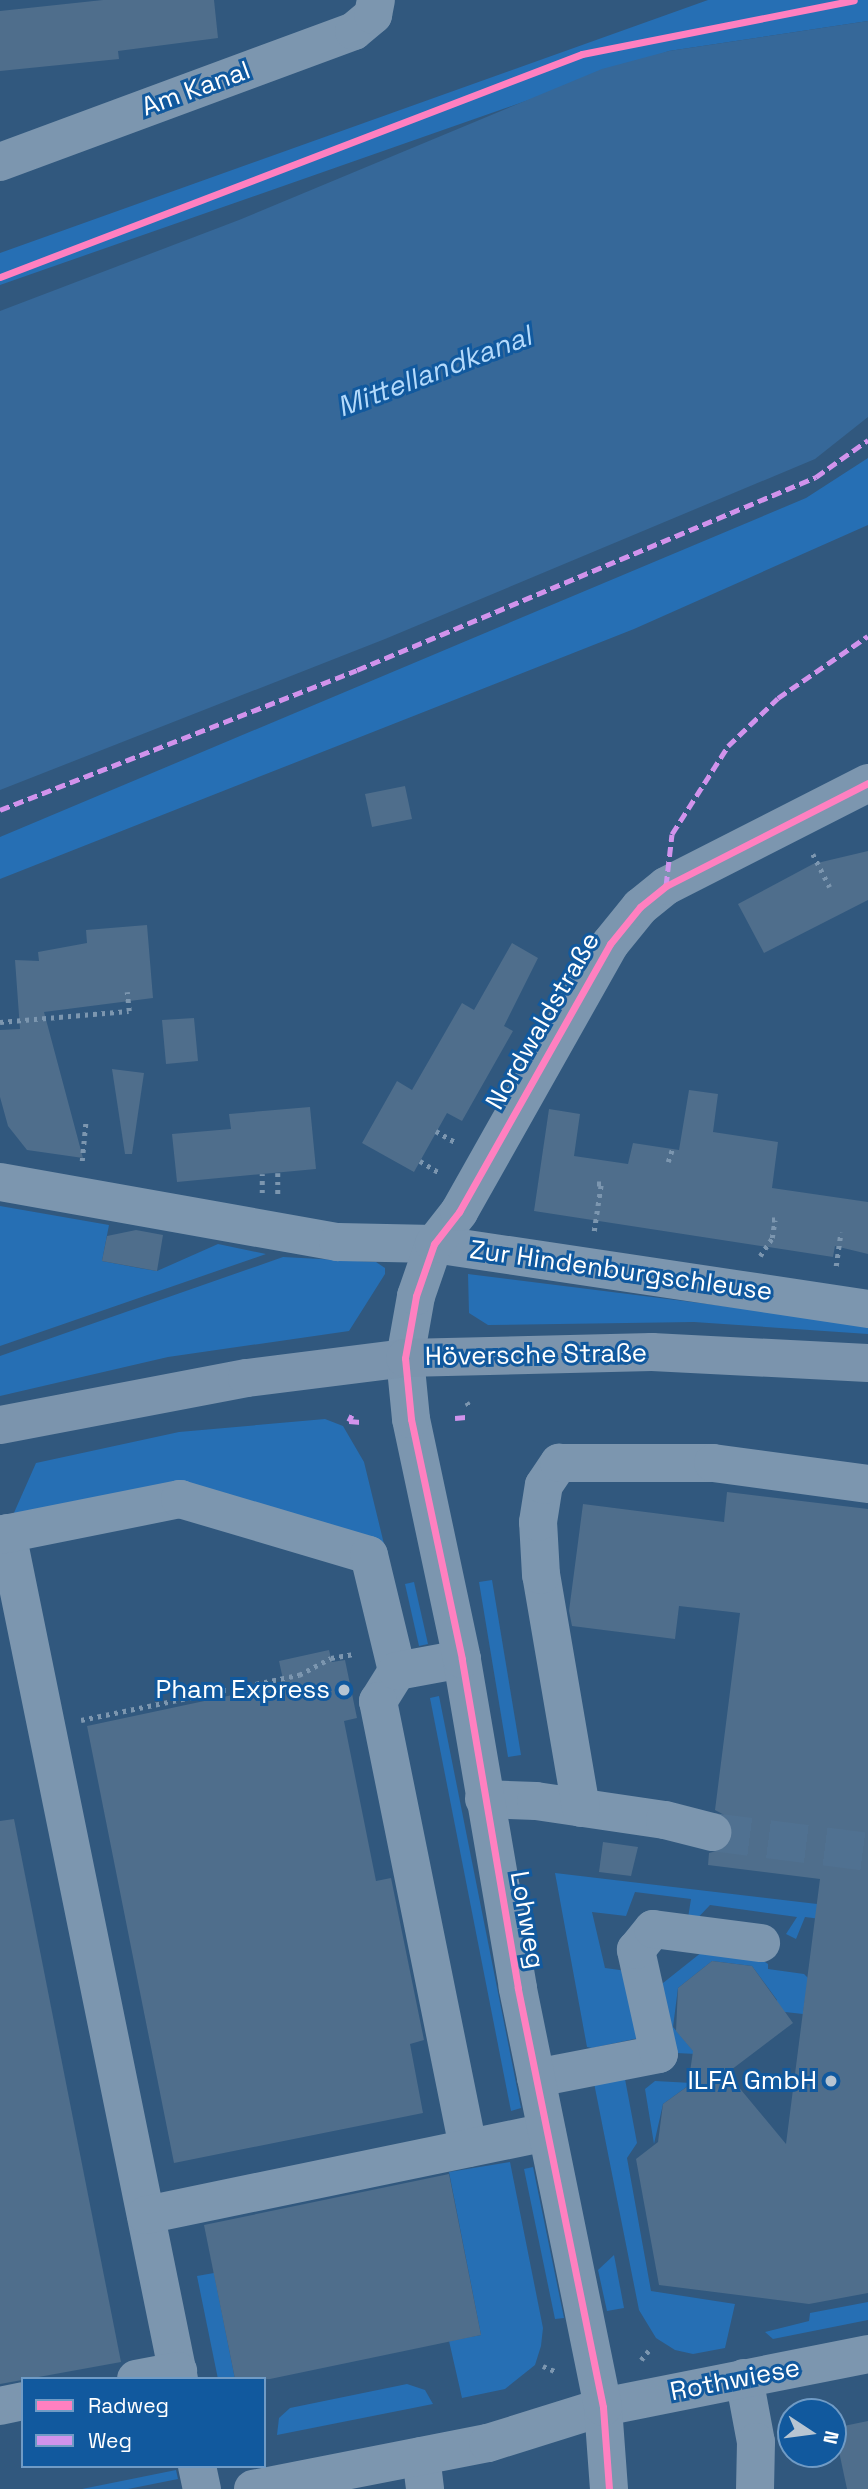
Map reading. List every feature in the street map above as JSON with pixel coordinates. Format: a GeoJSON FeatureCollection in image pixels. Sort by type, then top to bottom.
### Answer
{"type":"FeatureCollection","features":[{"type":"Feature","properties":{"kind":"main road","name":"Höversche Straße"},"geometry":{"type":"LineString","coordinates":[[0,1425],[247,1378],[405,1358],[652,1352],[868,1363]]}},
{"type":"Feature","properties":{"kind":"street","name":"Am Kanal"},"geometry":{"type":"LineString","coordinates":[[0,162],[354,31],[373,15],[376,0]]}},
{"type":"Feature","properties":{"kind":"street","name":"Nordwaldstraße"},"geometry":{"type":"LineString","coordinates":[[405,1358],[416,1296],[434,1244],[459,1212],[610,944],[640,907],[696,868],[868,783]]}},
{"type":"Feature","properties":{"kind":"street","name":"Zur Hindenburgschleuse"},"geometry":{"type":"LineString","coordinates":[[0,1182],[338,1242],[434,1244],[868,1308]]}},
{"type":"Feature","properties":{"kind":"street","name":"Lohweg"},"geometry":{"type":"LineString","coordinates":[[405,1358],[411,1419],[462,1660],[484,1799],[546,2132],[603,2407],[609,2489]]}},
{"type":"Feature","properties":{"kind":"street"},"geometry":{"type":"LineString","coordinates":[[582,1808],[541,1562],[538,1522],[544,1485],[559,1463],[713,1464],[868,1484]]}},
{"type":"Feature","properties":{"kind":"street"},"geometry":{"type":"LineString","coordinates":[[157,2377],[178,2375],[46,1727],[3,1534],[180,1499],[369,1555],[394,1658],[378,1701],[468,2148]]}},
{"type":"Feature","properties":{"kind":"street"},"geometry":{"type":"LineString","coordinates":[[394,1658],[462,1660]]}},
{"type":"Feature","properties":{"kind":"street"},"geometry":{"type":"LineString","coordinates":[[484,1799],[582,1808],[712,1832]]}},
{"type":"Feature","properties":{"kind":"street"},"geometry":{"type":"LineString","coordinates":[[536,2078],[659,2054],[636,1950],[653,1929],[761,1943]]}},
{"type":"Feature","properties":{"kind":"street"},"geometry":{"type":"LineString","coordinates":[[146,2215],[546,2132]]}},
{"type":"Feature","properties":{"kind":"street","name":"Rothwiese"},"geometry":{"type":"LineString","coordinates":[[253,2489],[423,2472],[488,2443],[603,2407],[868,2354]]}},
{"type":"Feature","properties":{"kind":"street"},"geometry":{"type":"LineString","coordinates":[[744,2378],[755,2442],[755,2489]]}},
{"type":"Feature","properties":{"kind":"street"},"geometry":{"type":"LineString","coordinates":[[0,2406],[21,2401]]}},
{"type":"Feature","properties":{"kind":"street"},"geometry":{"type":"LineString","coordinates":[[197,2468],[202,2489]]}},
{"type":"Feature","properties":{"kind":"path"},"geometry":{"type":"LineString","coordinates":[[808,844],[831,887]]}},
{"type":"Feature","properties":{"kind":"path"},"geometry":{"type":"LineString","coordinates":[[0,1022],[129,1011],[127,992]]}},
{"type":"Feature","properties":{"kind":"path"},"geometry":{"type":"LineString","coordinates":[[107,1004],[107,1013]]}},
{"type":"Feature","properties":{"kind":"path"},"geometry":{"type":"LineString","coordinates":[[58,1011],[58,1017]]}},
{"type":"Feature","properties":{"kind":"path"},"geometry":{"type":"LineString","coordinates":[[80,1174],[86,1119]]}},
{"type":"Feature","properties":{"kind":"path"},"geometry":{"type":"LineString","coordinates":[[436,1131],[464,1147]]}},
{"type":"Feature","properties":{"kind":"path"},"geometry":{"type":"LineString","coordinates":[[668,1161],[672,1150]]}},
{"type":"Feature","properties":{"kind":"path"},"geometry":{"type":"LineString","coordinates":[[420,1161],[447,1177]]}},
{"type":"Feature","properties":{"kind":"path"},"geometry":{"type":"LineString","coordinates":[[278,1173],[278,1182]]}},
{"type":"Feature","properties":{"kind":"path"},"geometry":{"type":"LineString","coordinates":[[262,1174],[264,1186]]}},
{"type":"Feature","properties":{"kind":"path"},"geometry":{"type":"LineString","coordinates":[[592,1244],[601,1184],[597,1184]]}},
{"type":"Feature","properties":{"kind":"path"},"geometry":{"type":"LineString","coordinates":[[759,1261],[772,1238],[775,1220],[772,1220]]}},
{"type":"Feature","properties":{"kind":"path"},"geometry":{"type":"LineString","coordinates":[[835,1269],[841,1232]]}},
{"type":"Feature","properties":{"kind":"path"},"geometry":{"type":"LineString","coordinates":[[467,1402],[471,1409]]}},
{"type":"Feature","properties":{"kind":"path"},"geometry":{"type":"LineString","coordinates":[[46,1727],[300,1678],[331,1658],[394,1658]]}},
{"type":"Feature","properties":{"kind":"path"},"geometry":{"type":"LineString","coordinates":[[210,1694],[212,1701]]}},
{"type":"Feature","properties":{"kind":"path"},"geometry":{"type":"LineString","coordinates":[[640,2360],[650,2349]]}},
{"type":"Feature","properties":{"kind":"path"},"geometry":{"type":"LineString","coordinates":[[543,2366],[557,2372]]}},
{"type":"Feature","properties":{"kind":"shaded area"},"geometry":{"type":"Polygon","coordinates":[[[708,0],[868,0],[868,21],[669,51],[0,285],[0,253],[708,0]]]}},
{"type":"Feature","properties":{"kind":"shaded area"},"geometry":{"type":"Polygon","coordinates":[[[868,458],[868,525],[634,629],[0,879],[0,837],[806,498],[868,458]]]}},
{"type":"Feature","properties":{"kind":"shaded area"},"geometry":{"type":"Polygon","coordinates":[[[0,1206],[109,1225],[102,1261],[139,1268],[157,1271],[218,1244],[266,1254],[0,1346],[0,1206]]]}},
{"type":"Feature","properties":{"kind":"shaded area"},"geometry":{"type":"Polygon","coordinates":[[[283,1257],[376,1262],[385,1268],[385,1274],[349,1331],[168,1357],[0,1396],[0,1356],[283,1257]]]}},
{"type":"Feature","properties":{"kind":"shaded area"},"geometry":{"type":"Polygon","coordinates":[[[468,1274],[868,1324],[868,1334],[694,1322],[488,1325],[469,1313],[468,1274]]]}},
{"type":"Feature","properties":{"kind":"shaded area"},"geometry":{"type":"Polygon","coordinates":[[[325,1419],[343,1426],[364,1462],[384,1544],[380,1546],[173,1486],[13,1515],[36,1463],[179,1432],[325,1419]]]}},
{"type":"Feature","properties":{"kind":"shaded area"},"geometry":{"type":"Polygon","coordinates":[[[492,1580],[521,1755],[508,1757],[479,1582],[492,1580]]]}},
{"type":"Feature","properties":{"kind":"shaded area"},"geometry":{"type":"Polygon","coordinates":[[[414,1582],[428,1644],[419,1646],[405,1584],[414,1582]]]}},
{"type":"Feature","properties":{"kind":"shaded area"},"geometry":{"type":"Polygon","coordinates":[[[439,1696],[521,2108],[511,2111],[430,1698],[439,1696]]]}},
{"type":"Feature","properties":{"kind":"shaded area"},"geometry":{"type":"Polygon","coordinates":[[[555,1873],[868,1910],[868,1925],[805,1917],[796,1939],[786,1934],[797,1917],[710,1905],[693,1923],[688,1918],[691,1899],[635,1892],[626,1916],[592,1912],[605,1968],[627,1971],[639,2038],[592,2048],[587,2047],[555,1873]]]}},
{"type":"Feature","properties":{"kind":"shaded area"},"geometry":{"type":"Polygon","coordinates":[[[707,1948],[753,1954],[768,1964],[768,1969],[804,1974],[808,1978],[803,2014],[776,2011],[777,2000],[752,1966],[712,1961],[678,1988],[673,2027],[696,2054],[676,2053],[658,1987],[707,1948]]]}},
{"type":"Feature","properties":{"kind":"shaded area"},"geometry":{"type":"Polygon","coordinates":[[[625,2079],[637,2143],[627,2158],[651,2291],[735,2304],[725,2348],[693,2354],[675,2350],[656,2338],[639,2310],[594,2083],[625,2079]]]}},
{"type":"Feature","properties":{"kind":"shaded area"},"geometry":{"type":"Polygon","coordinates":[[[655,2081],[692,2083],[663,2104],[654,2144],[645,2089],[655,2081]]]}},
{"type":"Feature","properties":{"kind":"shaded area"},"geometry":{"type":"Polygon","coordinates":[[[510,2162],[543,2328],[541,2346],[535,2365],[505,2389],[462,2398],[449,2341],[481,2335],[449,2172],[510,2162]]]}},
{"type":"Feature","properties":{"kind":"shaded area"},"geometry":{"type":"Polygon","coordinates":[[[533,2167],[564,2318],[555,2319],[524,2169],[533,2167]]]}},
{"type":"Feature","properties":{"kind":"shaded area"},"geometry":{"type":"Polygon","coordinates":[[[614,2255],[624,2308],[607,2311],[598,2270],[614,2255]]]}},
{"type":"Feature","properties":{"kind":"shaded area"},"geometry":{"type":"Polygon","coordinates":[[[214,2273],[235,2377],[218,2377],[197,2276],[214,2273]]]}},
{"type":"Feature","properties":{"kind":"shaded area"},"geometry":{"type":"Polygon","coordinates":[[[868,2302],[868,2320],[773,2339],[765,2332],[809,2321],[810,2313],[868,2302]]]}},
{"type":"Feature","properties":{"kind":"shaded area"},"geometry":{"type":"Polygon","coordinates":[[[407,2384],[425,2390],[433,2404],[277,2435],[279,2418],[290,2408],[407,2384]]]}},
{"type":"Feature","properties":{"kind":"shaded area"},"geometry":{"type":"Polygon","coordinates":[[[176,2470],[178,2479],[128,2489],[82,2489],[176,2470]]]}},
{"type":"Feature","properties":{"kind":"water","name":"Mittellandkanal"},"geometry":{"type":"Polygon","coordinates":[[[868,21],[868,417],[815,459],[385,639],[0,790],[0,311],[239,220],[602,69],[669,51],[868,21]]]}},
{"type":"Feature","properties":{"kind":"building"},"geometry":{"type":"Polygon","coordinates":[[[103,0],[214,0],[218,38],[118,51],[119,59],[0,71],[0,11],[103,0]]]}},
{"type":"Feature","properties":{"kind":"building"},"geometry":{"type":"Polygon","coordinates":[[[405,786],[412,819],[372,827],[365,794],[405,786]]]}},
{"type":"Feature","properties":{"kind":"building"},"geometry":{"type":"Polygon","coordinates":[[[868,851],[868,900],[764,953],[738,904],[813,864],[868,851]]]}},
{"type":"Feature","properties":{"kind":"building"},"geometry":{"type":"Polygon","coordinates":[[[147,925],[153,998],[44,1012],[83,1158],[27,1150],[8,1126],[0,1097],[0,1030],[20,1029],[15,960],[39,961],[38,952],[87,943],[86,930],[147,925]]]}},
{"type":"Feature","properties":{"kind":"building"},"geometry":{"type":"Polygon","coordinates":[[[512,943],[538,958],[504,1026],[513,1031],[462,1121],[447,1113],[414,1172],[362,1143],[397,1081],[412,1090],[462,1003],[474,1010],[512,943]]]}},
{"type":"Feature","properties":{"kind":"building"},"geometry":{"type":"Polygon","coordinates":[[[194,1018],[198,1061],[166,1064],[162,1020],[194,1018]]]}},
{"type":"Feature","properties":{"kind":"building"},"geometry":{"type":"Polygon","coordinates":[[[112,1069],[144,1073],[132,1154],[125,1154],[112,1069]]]}},
{"type":"Feature","properties":{"kind":"building"},"geometry":{"type":"Polygon","coordinates":[[[689,1090],[718,1094],[713,1132],[778,1142],[772,1188],[868,1202],[868,1254],[835,1246],[833,1257],[534,1211],[549,1109],[580,1114],[574,1156],[628,1164],[633,1143],[679,1150],[689,1090]]]}},
{"type":"Feature","properties":{"kind":"building"},"geometry":{"type":"Polygon","coordinates":[[[310,1107],[316,1169],[177,1182],[172,1134],[231,1129],[229,1114],[310,1107]]]}},
{"type":"Feature","properties":{"kind":"building"},"geometry":{"type":"Polygon","coordinates":[[[136,1230],[163,1235],[157,1271],[102,1261],[107,1236],[136,1230]]]}},
{"type":"Feature","properties":{"kind":"building"},"geometry":{"type":"Polygon","coordinates":[[[727,1492],[868,1509],[868,2293],[809,2304],[659,2285],[636,2159],[658,2142],[663,2104],[688,2086],[693,2051],[676,2031],[678,1988],[712,1961],[752,1966],[793,2023],[727,2073],[786,2144],[820,1879],[708,1865],[709,1853],[727,1848],[733,1837],[728,1817],[715,1810],[740,1613],[679,1606],[675,1639],[572,1626],[569,1611],[583,1504],[724,1522],[727,1492]]]}},
{"type":"Feature","properties":{"kind":"building"},"geometry":{"type":"Polygon","coordinates":[[[329,1650],[332,1662],[345,1660],[357,1718],[344,1721],[376,1881],[391,1878],[424,2040],[410,2044],[423,2113],[174,2163],[87,1726],[284,1684],[279,1661],[329,1650]]]}},
{"type":"Feature","properties":{"kind":"building"},"geometry":{"type":"Polygon","coordinates":[[[14,1819],[121,2362],[38,2377],[21,2377],[21,2380],[0,2384],[0,1821],[14,1819]]]}},
{"type":"Feature","properties":{"kind":"building"},"geometry":{"type":"Polygon","coordinates":[[[603,1842],[638,1847],[631,1876],[599,1872],[603,1842]]]}},
{"type":"Feature","properties":{"kind":"building"},"geometry":{"type":"Polygon","coordinates":[[[449,2174],[481,2335],[270,2379],[235,2377],[204,2225],[449,2174]]]}},
{"type":"Feature","properties":{"kind":"building"},"geometry":{"type":"Polygon","coordinates":[[[868,2421],[868,2489],[847,2489],[843,2468],[847,2468],[847,2425],[868,2421]]]}},
{"type":"Feature","properties":{"kind":"tunnel"},"geometry":{"type":"LineString","coordinates":[[712,1832],[868,1852]]}},
{"type":"Feature","properties":{"kind":"marked path"},"geometry":{"type":"LineString","coordinates":[[0,810],[357,670],[816,477],[868,440]]}},
{"type":"Feature","properties":{"kind":"marked path"},"geometry":{"type":"LineString","coordinates":[[666,886],[672,834],[728,746],[778,698],[868,636]]}},
{"type":"Feature","properties":{"kind":"marked path"},"geometry":{"type":"LineString","coordinates":[[352,1415],[349,1421],[361,1422]]}},
{"type":"Feature","properties":{"kind":"marked path"},"geometry":{"type":"LineString","coordinates":[[455,1418],[466,1417]]}},
{"type":"Feature","properties":{"kind":"cycle path"},"geometry":{"type":"LineString","coordinates":[[0,277],[582,54],[854,0]]}},
{"type":"Feature","properties":{"kind":"cycle path"},"geometry":{"type":"LineString","coordinates":[[609,2489],[603,2407],[518,1988],[462,1659],[411,1419],[405,1358],[416,1296],[434,1244],[459,1212],[610,944],[640,907],[666,886],[868,783]]}},
{"type":"Feature","properties":{"kind":"place","name":"Pham Express"},"geometry":{"type":"Point","coordinates":[344,1690]}},
{"type":"Feature","properties":{"kind":"place","name":"ILFA GmbH"},"geometry":{"type":"Point","coordinates":[831,2081]}}]}
